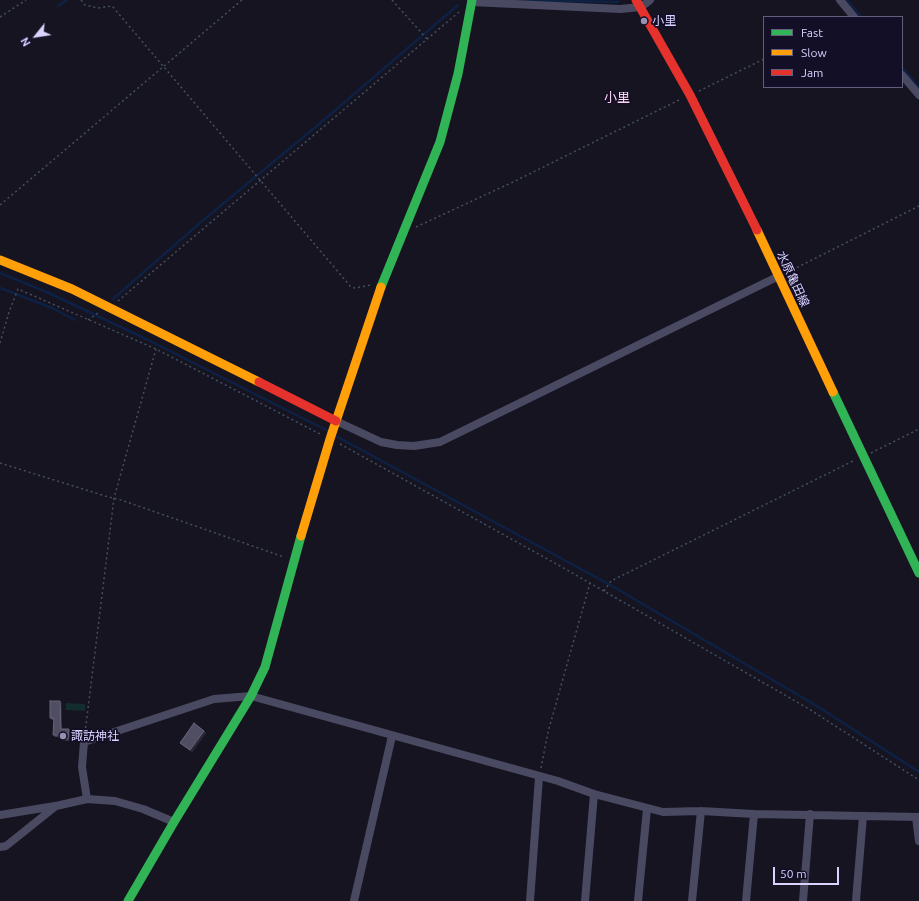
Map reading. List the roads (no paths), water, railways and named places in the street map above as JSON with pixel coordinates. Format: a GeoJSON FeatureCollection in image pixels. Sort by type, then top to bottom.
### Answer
{"type":"FeatureCollection","features":[{"type":"Feature","properties":{"kind":"street"},"geometry":{"type":"LineString","coordinates":[[128,901],[174,822],[251,696],[265,667],[291,570],[336,421],[383,282],[440,142],[458,74],[471,1],[620,9],[650,0]]}},
{"type":"Feature","properties":{"kind":"street"},"geometry":{"type":"LineString","coordinates":[[840,0],[853,16]]}},
{"type":"Feature","properties":{"kind":"street","name":"水原亀田線"},"geometry":{"type":"LineString","coordinates":[[638,4],[690,95],[779,276],[862,456],[919,573]]}},
{"type":"Feature","properties":{"kind":"street"},"geometry":{"type":"LineString","coordinates":[[903,76],[919,95]]}},
{"type":"Feature","properties":{"kind":"street"},"geometry":{"type":"LineString","coordinates":[[0,260],[72,289],[105,309],[381,442],[414,446],[440,442],[779,276]]}},
{"type":"Feature","properties":{"kind":"street"},"geometry":{"type":"LineString","coordinates":[[88,799],[82,767],[84,742],[214,699],[251,696],[539,777],[558,781],[594,794],[647,809],[662,812],[701,811],[754,814],[918,817],[919,841]]}},
{"type":"Feature","properties":{"kind":"street"},"geometry":{"type":"LineString","coordinates":[[354,901],[392,736]]}},
{"type":"Feature","properties":{"kind":"street"},"geometry":{"type":"LineString","coordinates":[[530,901],[539,777]]}},
{"type":"Feature","properties":{"kind":"street"},"geometry":{"type":"LineString","coordinates":[[585,901],[594,794]]}},
{"type":"Feature","properties":{"kind":"street"},"geometry":{"type":"LineString","coordinates":[[0,815],[88,799],[115,800],[143,809],[174,822]]}},
{"type":"Feature","properties":{"kind":"street"},"geometry":{"type":"LineString","coordinates":[[0,847],[6,846],[56,806]]}},
{"type":"Feature","properties":{"kind":"street"},"geometry":{"type":"LineString","coordinates":[[638,901],[647,809]]}},
{"type":"Feature","properties":{"kind":"street"},"geometry":{"type":"LineString","coordinates":[[692,901],[701,811]]}},
{"type":"Feature","properties":{"kind":"street"},"geometry":{"type":"LineString","coordinates":[[746,901],[754,814]]}},
{"type":"Feature","properties":{"kind":"street"},"geometry":{"type":"LineString","coordinates":[[803,901],[810,814]]}},
{"type":"Feature","properties":{"kind":"street"},"geometry":{"type":"LineString","coordinates":[[856,901],[863,816]]}},
{"type":"Feature","properties":{"kind":"waterway"},"geometry":{"type":"LineString","coordinates":[[58,6],[67,0]]}},
{"type":"Feature","properties":{"kind":"waterway"},"geometry":{"type":"LineString","coordinates":[[520,0],[618,2]]}},
{"type":"Feature","properties":{"kind":"waterway"},"geometry":{"type":"LineString","coordinates":[[847,0],[860,16]]}},
{"type":"Feature","properties":{"kind":"waterway"},"geometry":{"type":"LineString","coordinates":[[113,299],[201,222],[319,124],[458,5]]}},
{"type":"Feature","properties":{"kind":"waterway"},"geometry":{"type":"LineString","coordinates":[[903,68],[919,88]]}},
{"type":"Feature","properties":{"kind":"waterway"},"geometry":{"type":"LineString","coordinates":[[0,273],[49,293],[148,340],[328,431]]}},
{"type":"Feature","properties":{"kind":"waterway"},"geometry":{"type":"LineString","coordinates":[[0,288],[52,308],[75,320]]}},
{"type":"Feature","properties":{"kind":"waterway"},"geometry":{"type":"LineString","coordinates":[[336,436],[612,586],[817,706],[919,772]]}},
{"type":"Feature","properties":{"kind":"place","name":"小里"},"geometry":{"type":"Point","coordinates":[644,21]}},
{"type":"Feature","properties":{"kind":"place","name":"諏訪神社"},"geometry":{"type":"Point","coordinates":[63,736]}},
{"type":"Feature","properties":{"kind":"district","name":"小里"},"geometry":{"type":"Point","coordinates":[617,98]}}]}
